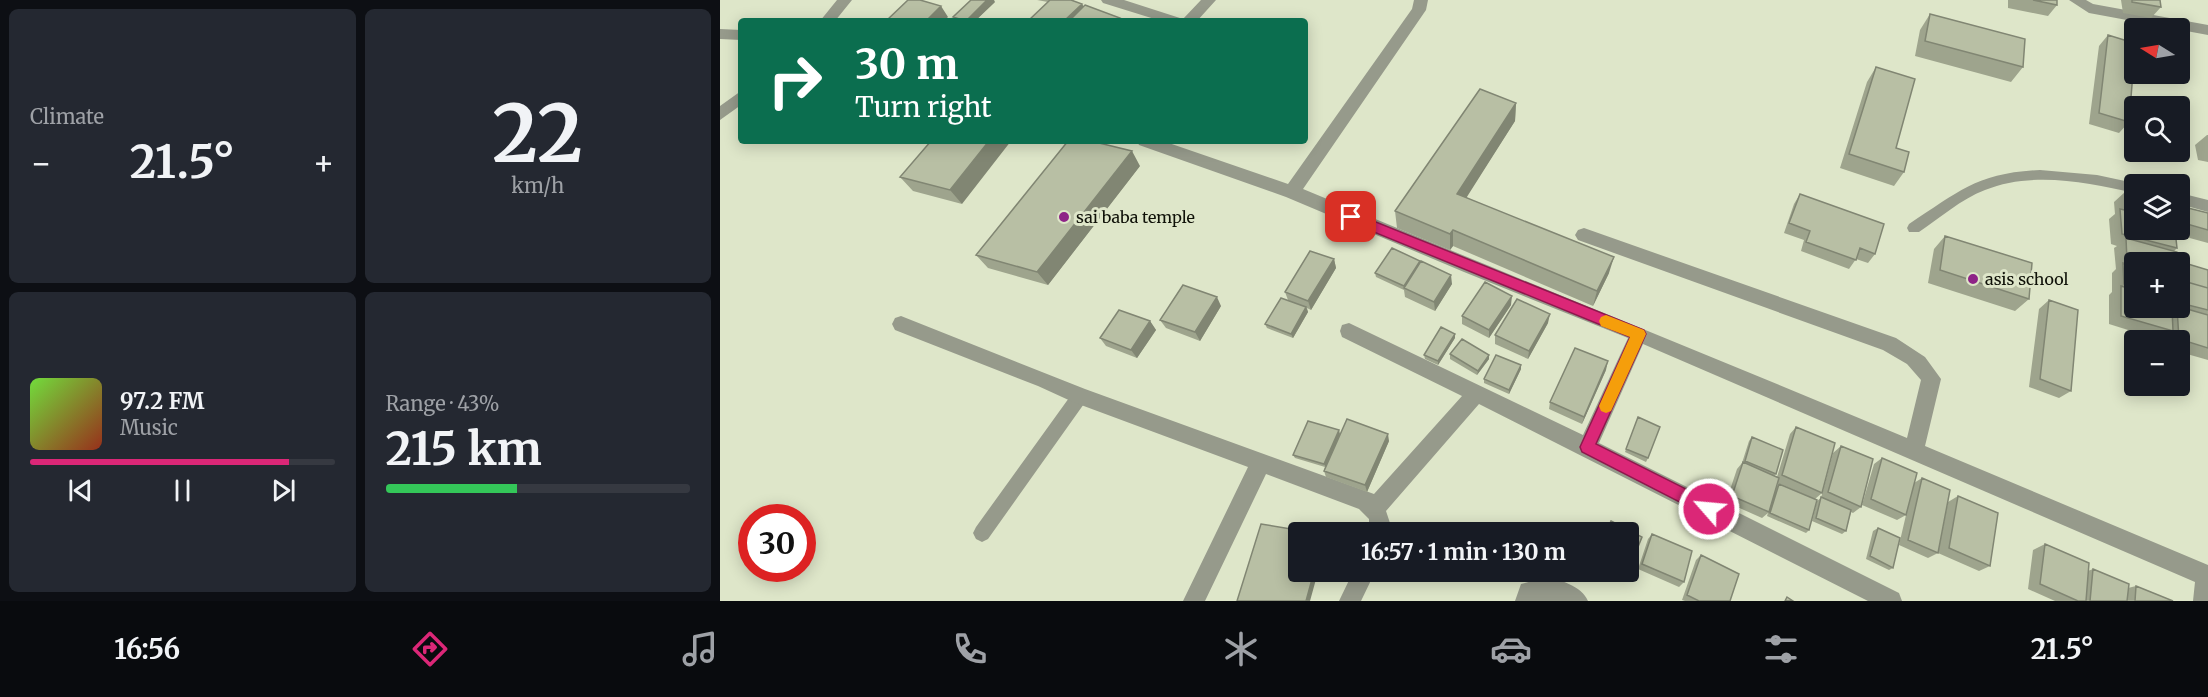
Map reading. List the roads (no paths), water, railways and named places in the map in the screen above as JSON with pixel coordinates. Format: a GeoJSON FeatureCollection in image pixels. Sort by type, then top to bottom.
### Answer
{"type":"FeatureCollection","features":[{"type":"Feature","properties":{"kind":"street"},"geometry":{"type":"LineString","coordinates":[[830,18],[845,0]]}},
{"type":"Feature","properties":{"kind":"street"},"geometry":{"type":"LineString","coordinates":[[1108,0],[1167,18]]}},
{"type":"Feature","properties":{"kind":"street"},"geometry":{"type":"LineString","coordinates":[[1192,18],[1209,0]]}},
{"type":"Feature","properties":{"kind":"street"},"geometry":{"type":"LineString","coordinates":[[1292,192],[1419,10],[1421,0]]}},
{"type":"Feature","properties":{"kind":"street"},"geometry":{"type":"LineString","coordinates":[[2076,0],[2089,8],[2208,30]]}},
{"type":"Feature","properties":{"kind":"street"},"geometry":{"type":"LineString","coordinates":[[720,34],[738,35]]}},
{"type":"Feature","properties":{"kind":"street"},"geometry":{"type":"LineString","coordinates":[[720,114],[738,99]]}},
{"type":"Feature","properties":{"kind":"street"},"geometry":{"type":"LineString","coordinates":[[1155,144],[1292,192],[1470,267],[1639,334],[2208,576],[2204,601]]}},
{"type":"Feature","properties":{"kind":"street"},"geometry":{"type":"LineString","coordinates":[[1584,236],[1889,344],[1913,357],[1925,366],[1931,379],[1914,450]]}},
{"type":"Feature","properties":{"kind":"street"},"geometry":{"type":"LineString","coordinates":[[901,324],[1080,396],[1366,501],[1375,508],[1381,522]]}},
{"type":"Feature","properties":{"kind":"street"},"geometry":{"type":"LineString","coordinates":[[1349,332],[1587,447],[1891,601]]}},
{"type":"Feature","properties":{"kind":"street"},"geometry":{"type":"LineString","coordinates":[[1587,447],[1639,334]]}},
{"type":"Feature","properties":{"kind":"street"},"geometry":{"type":"LineString","coordinates":[[1375,508],[1476,394]]}},
{"type":"Feature","properties":{"kind":"street"},"geometry":{"type":"LineString","coordinates":[[1194,601],[1261,462]]}},
{"type":"Feature","properties":{"kind":"street"},"geometry":{"type":"LineString","coordinates":[[1350,601],[1359,582]]}},
{"type":"Feature","properties":{"kind":"street"},"geometry":{"type":"LineString","coordinates":[[1526,601],[1529,592],[1542,587],[1554,589],[1577,601]]}},
{"type":"Feature","properties":{"kind":"lane"},"geometry":{"type":"LineString","coordinates":[[1914,228],[1983,184],[2035,174],[2100,179],[2124,185]]}},
{"type":"Feature","properties":{"kind":"lane"},"geometry":{"type":"LineString","coordinates":[[2190,202],[2208,206]]}},
{"type":"Feature","properties":{"kind":"lane"},"geometry":{"type":"LineString","coordinates":[[982,533],[1080,396]]}},
{"type":"Feature","properties":{"kind":"place","name":"sai baba temple"},"geometry":{"type":"Point","coordinates":[1064,217]}},
{"type":"Feature","properties":{"kind":"place","name":"asis school"},"geometry":{"type":"Point","coordinates":[1973,279]}}]}
